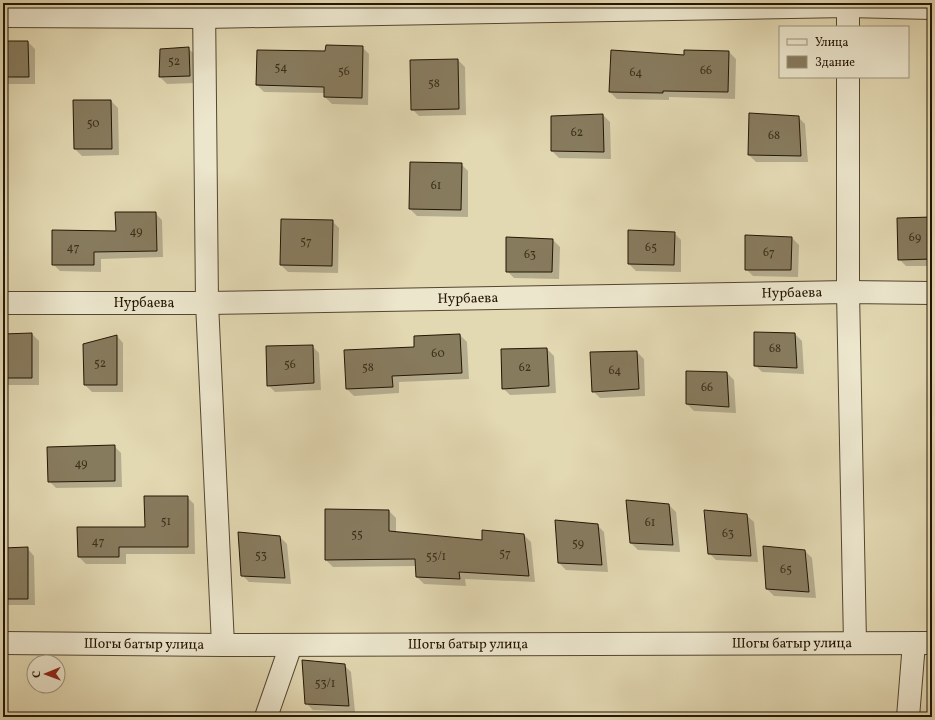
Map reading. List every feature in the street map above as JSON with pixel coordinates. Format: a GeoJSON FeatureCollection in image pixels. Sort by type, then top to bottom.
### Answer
{"type":"FeatureCollection","features":[{"type":"Feature","properties":{"kind":"street"},"geometry":{"type":"LineString","coordinates":[[848,4],[848,26]]}},
{"type":"Feature","properties":{"kind":"street"},"geometry":{"type":"LineString","coordinates":[[3,16],[204,10],[848,4],[932,8]]}},
{"type":"Feature","properties":{"kind":"street"},"geometry":{"type":"LineString","coordinates":[[204,10],[207,303],[223,645]]}},
{"type":"Feature","properties":{"kind":"street"},"geometry":{"type":"LineString","coordinates":[[848,78],[848,292],[855,643]]}},
{"type":"Feature","properties":{"kind":"street","name":"Нурбаева"},"geometry":{"type":"LineString","coordinates":[[3,303],[207,303],[848,292],[932,293]]}},
{"type":"Feature","properties":{"kind":"street","name":"Шогы батыр улица"},"geometry":{"type":"LineString","coordinates":[[3,643],[291,645],[923,643]]}},
{"type":"Feature","properties":{"kind":"street"},"geometry":{"type":"LineString","coordinates":[[908,717],[923,643]]}},
{"type":"Feature","properties":{"kind":"street"},"geometry":{"type":"LineString","coordinates":[[266,717],[291,645]]}},
{"type":"Feature","properties":{"kind":"building"},"geometry":{"type":"Polygon","coordinates":[[[3,41],[28,41],[29,77],[3,77],[3,41]]]}},
{"type":"Feature","properties":{"kind":"building"},"geometry":{"type":"Polygon","coordinates":[[[326,45],[363,46],[362,98],[324,97],[324,87],[256,85],[257,50],[325,51],[326,45]]]}},
{"type":"Feature","properties":{"kind":"building"},"geometry":{"type":"Polygon","coordinates":[[[189,47],[190,76],[159,77],[160,49],[189,47]]]}},
{"type":"Feature","properties":{"kind":"building"},"geometry":{"type":"Polygon","coordinates":[[[611,50],[684,55],[684,50],[729,51],[728,92],[609,92],[611,50]]]}},
{"type":"Feature","properties":{"kind":"building"},"geometry":{"type":"Polygon","coordinates":[[[458,59],[459,109],[411,110],[410,60],[458,59]]]}},
{"type":"Feature","properties":{"kind":"building"},"geometry":{"type":"Polygon","coordinates":[[[73,100],[111,100],[112,149],[74,149],[73,100]]]}},
{"type":"Feature","properties":{"kind":"building"},"geometry":{"type":"Polygon","coordinates":[[[749,113],[799,116],[801,156],[748,155],[749,113]]]}},
{"type":"Feature","properties":{"kind":"building"},"geometry":{"type":"Polygon","coordinates":[[[603,114],[604,152],[551,151],[551,116],[603,114]]]}},
{"type":"Feature","properties":{"kind":"building"},"geometry":{"type":"Polygon","coordinates":[[[410,162],[462,163],[461,210],[409,209],[410,162]]]}},
{"type":"Feature","properties":{"kind":"building"},"geometry":{"type":"Polygon","coordinates":[[[115,212],[156,212],[157,251],[94,252],[94,265],[52,265],[52,230],[116,231],[115,212]]]}},
{"type":"Feature","properties":{"kind":"building"},"geometry":{"type":"Polygon","coordinates":[[[932,217],[932,259],[898,260],[897,218],[932,217]]]}},
{"type":"Feature","properties":{"kind":"building"},"geometry":{"type":"Polygon","coordinates":[[[281,219],[333,220],[332,266],[280,265],[281,219]]]}},
{"type":"Feature","properties":{"kind":"building"},"geometry":{"type":"Polygon","coordinates":[[[628,230],[675,232],[674,265],[628,264],[628,230]]]}},
{"type":"Feature","properties":{"kind":"building"},"geometry":{"type":"Polygon","coordinates":[[[745,235],[792,237],[791,270],[745,270],[745,235]]]}},
{"type":"Feature","properties":{"kind":"building"},"geometry":{"type":"Polygon","coordinates":[[[506,237],[553,239],[552,272],[506,272],[506,237]]]}},
{"type":"Feature","properties":{"kind":"building"},"geometry":{"type":"Polygon","coordinates":[[[754,332],[795,333],[797,368],[754,366],[754,332]]]}},
{"type":"Feature","properties":{"kind":"building"},"geometry":{"type":"Polygon","coordinates":[[[32,333],[32,378],[3,378],[3,334],[32,333]]]}},
{"type":"Feature","properties":{"kind":"building"},"geometry":{"type":"Polygon","coordinates":[[[460,334],[462,373],[392,376],[393,387],[346,389],[344,350],[414,347],[414,336],[460,334]]]}},
{"type":"Feature","properties":{"kind":"building"},"geometry":{"type":"Polygon","coordinates":[[[117,335],[117,385],[84,385],[83,344],[117,335]]]}},
{"type":"Feature","properties":{"kind":"building"},"geometry":{"type":"Polygon","coordinates":[[[313,345],[314,383],[267,386],[266,346],[313,345]]]}},
{"type":"Feature","properties":{"kind":"building"},"geometry":{"type":"Polygon","coordinates":[[[547,348],[549,386],[502,389],[501,349],[547,348]]]}},
{"type":"Feature","properties":{"kind":"building"},"geometry":{"type":"Polygon","coordinates":[[[637,351],[639,389],[592,392],[590,352],[637,351]]]}},
{"type":"Feature","properties":{"kind":"building"},"geometry":{"type":"Polygon","coordinates":[[[686,371],[727,372],[729,407],[686,404],[686,371]]]}},
{"type":"Feature","properties":{"kind":"building"},"geometry":{"type":"Polygon","coordinates":[[[115,445],[115,481],[48,482],[47,447],[115,445]]]}},
{"type":"Feature","properties":{"kind":"building"},"geometry":{"type":"Polygon","coordinates":[[[144,496],[188,496],[188,547],[119,547],[119,557],[78,557],[77,527],[145,527],[144,496]]]}},
{"type":"Feature","properties":{"kind":"building"},"geometry":{"type":"Polygon","coordinates":[[[626,500],[669,504],[673,545],[630,543],[626,500]]]}},
{"type":"Feature","properties":{"kind":"building"},"geometry":{"type":"Polygon","coordinates":[[[325,509],[389,510],[389,531],[482,540],[482,530],[524,534],[529,576],[459,572],[460,579],[416,577],[415,559],[325,560],[325,509]]]}},
{"type":"Feature","properties":{"kind":"building"},"geometry":{"type":"Polygon","coordinates":[[[704,510],[747,514],[751,556],[708,554],[704,510]]]}},
{"type":"Feature","properties":{"kind":"building"},"geometry":{"type":"Polygon","coordinates":[[[555,520],[598,524],[602,565],[558,563],[555,520]]]}},
{"type":"Feature","properties":{"kind":"building"},"geometry":{"type":"Polygon","coordinates":[[[238,532],[280,536],[285,578],[241,576],[238,532]]]}},
{"type":"Feature","properties":{"kind":"building"},"geometry":{"type":"Polygon","coordinates":[[[763,546],[805,550],[809,592],[766,589],[763,546]]]}},
{"type":"Feature","properties":{"kind":"building"},"geometry":{"type":"Polygon","coordinates":[[[28,547],[28,599],[3,599],[3,548],[28,547]]]}},
{"type":"Feature","properties":{"kind":"building"},"geometry":{"type":"Polygon","coordinates":[[[302,660],[345,664],[349,706],[305,704],[302,660]]]}}]}
